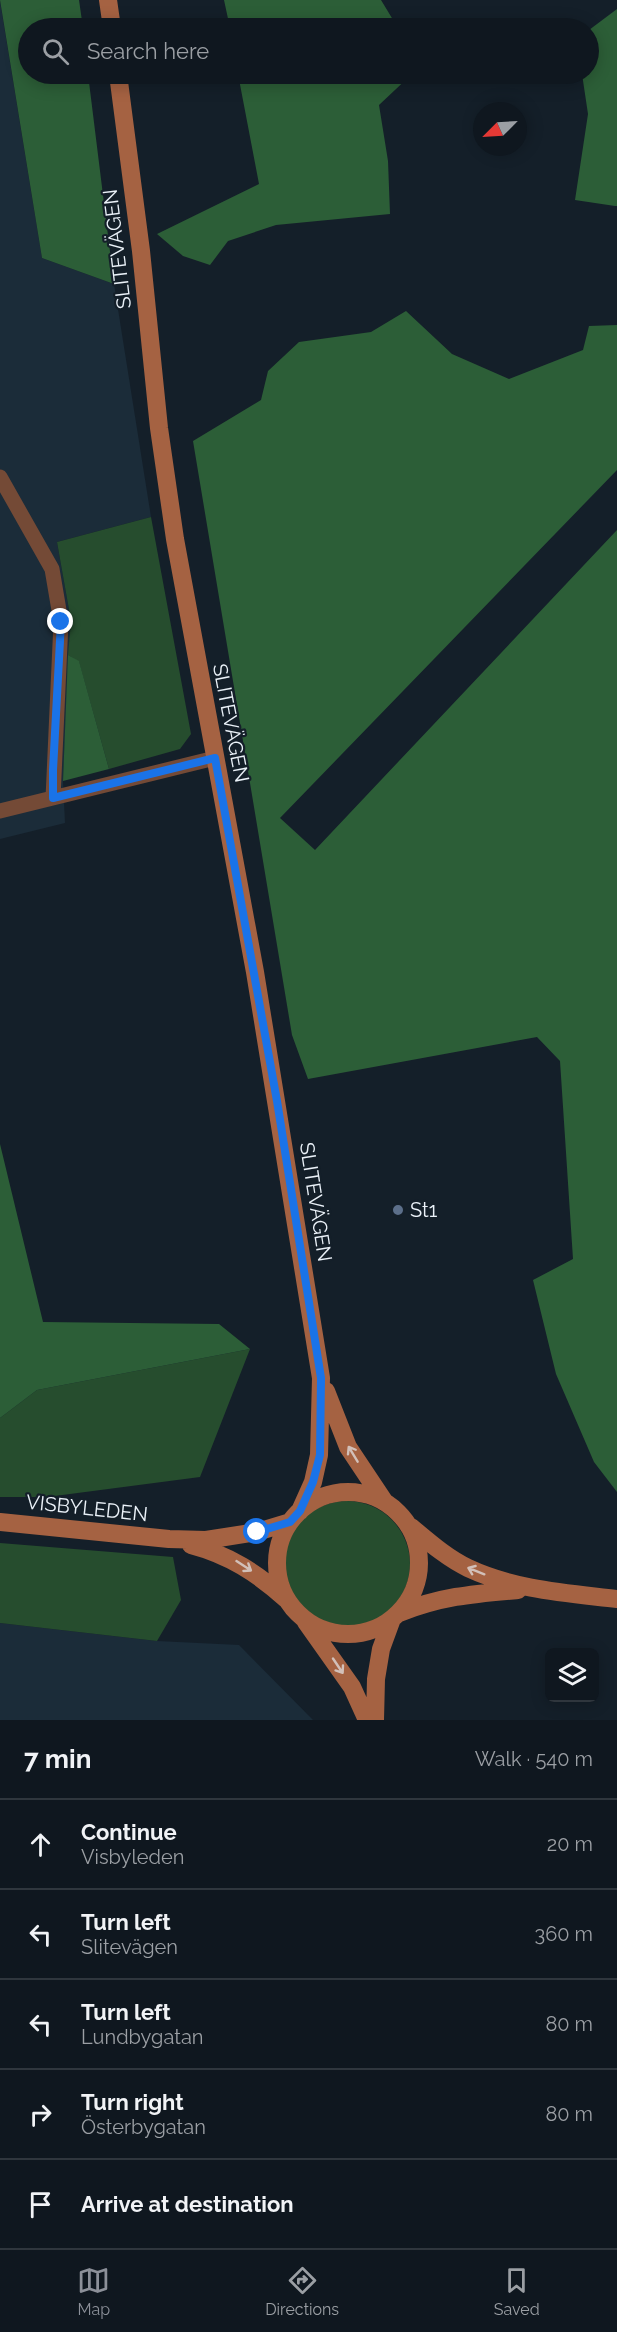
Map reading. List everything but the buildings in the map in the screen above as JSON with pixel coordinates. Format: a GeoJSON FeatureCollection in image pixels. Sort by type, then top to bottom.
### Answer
{"type":"FeatureCollection","features":[{"type":"Feature","properties":{"kind":"main road"},"geometry":{"type":"LineString","coordinates":[[108,0],[111,18]]}},
{"type":"Feature","properties":{"kind":"main road","name":"SLITEVÄGEN"},"geometry":{"type":"LineString","coordinates":[[119,84],[141,251],[159,428],[183,585],[275,1089],[321,1378],[320,1455],[313,1482],[295,1517]]}},
{"type":"Feature","properties":{"kind":"main road","name":"SLITEVÄGEN"},"geometry":{"type":"LineString","coordinates":[[321,1378],[348,1447],[385,1503]]}},
{"type":"Feature","properties":{"kind":"main road"},"geometry":{"type":"LineString","coordinates":[[367,1720],[352,1687],[303,1618],[288,1601],[279,1580],[277,1558],[280,1543],[295,1517],[319,1498],[341,1492],[364,1494],[385,1503],[443,1553],[466,1567],[493,1578],[532,1589],[617,1599]]}},
{"type":"Feature","properties":{"kind":"main road","name":"VISBYLEDEN"},"geometry":{"type":"LineString","coordinates":[[0,1522],[169,1539],[233,1537],[295,1517]]}},
{"type":"Feature","properties":{"kind":"main road"},"geometry":{"type":"LineString","coordinates":[[375,1720],[376,1679],[381,1649],[395,1616],[412,1594],[419,1571],[417,1547],[408,1524]]}},
{"type":"Feature","properties":{"kind":"main road","name":"VISBYLEDEN"},"geometry":{"type":"LineString","coordinates":[[169,1539],[207,1549],[234,1560],[256,1574],[288,1601]]}},
{"type":"Feature","properties":{"kind":"main road"},"geometry":{"type":"LineString","coordinates":[[303,1618],[324,1630],[348,1634],[371,1630],[395,1616],[430,1602],[462,1594],[532,1589]]}},
{"type":"Feature","properties":{"kind":"street"},"geometry":{"type":"LineString","coordinates":[[0,477],[52,569],[61,622],[53,798]]}},
{"type":"Feature","properties":{"kind":"street"},"geometry":{"type":"LineString","coordinates":[[0,811],[215,758]]}},
{"type":"Feature","properties":{"kind":"shaded area"},"geometry":{"type":"Polygon","coordinates":[[[0,1],[42,258],[114,284],[151,517],[57,542],[71,621],[63,781],[65,823],[0,839],[0,1]]]}},
{"type":"Feature","properties":{"kind":"shaded area"},"geometry":{"type":"Polygon","coordinates":[[[0,1623],[157,1641],[239,1645],[313,1720],[0,1720],[0,1623]]]}},
{"type":"Feature","properties":{"kind":"green space"},"geometry":{"type":"Polygon","coordinates":[[[0,0],[79,0],[82,18],[18,18],[18,84],[89,84],[114,284],[42,258],[0,0]]]}},
{"type":"Feature","properties":{"kind":"green space"},"geometry":{"type":"Polygon","coordinates":[[[224,0],[381,0],[392,18],[228,18],[224,0]]]}},
{"type":"Feature","properties":{"kind":"green space"},"geometry":{"type":"Polygon","coordinates":[[[617,9],[617,206],[575,200],[588,114],[584,84],[599,84],[599,22],[617,9]]]}},
{"type":"Feature","properties":{"kind":"green space"},"geometry":{"type":"Polygon","coordinates":[[[240,84],[401,84],[379,105],[388,161],[390,214],[276,225],[228,241],[210,265],[183,256],[157,234],[259,184],[240,84]]]}},
{"type":"Feature","properties":{"kind":"green space"},"geometry":{"type":"Polygon","coordinates":[[[406,311],[452,354],[509,379],[583,350],[589,326],[617,325],[617,470],[280,818],[315,850],[617,530],[617,1492],[594,1462],[556,1374],[533,1280],[573,1259],[560,1061],[537,1037],[308,1079],[292,1035],[193,441],[261,400],[268,371],[299,342],[371,332],[406,311]]]}},
{"type":"Feature","properties":{"kind":"green space"},"geometry":{"type":"Polygon","coordinates":[[[151,517],[191,734],[180,749],[109,769],[79,662],[68,655],[71,621],[57,542],[151,517]]]}},
{"type":"Feature","properties":{"kind":"green space"},"geometry":{"type":"Polygon","coordinates":[[[68,655],[79,661],[109,769],[63,781],[68,655]]]}},
{"type":"Feature","properties":{"kind":"green space"},"geometry":{"type":"Polygon","coordinates":[[[0,1144],[43,1322],[219,1324],[250,1349],[37,1390],[0,1418],[0,1144]]]}},
{"type":"Feature","properties":{"kind":"green space"},"geometry":{"type":"Polygon","coordinates":[[[250,1349],[200,1477],[47,1497],[0,1497],[0,1418],[37,1390],[250,1349]]]}},
{"type":"Feature","properties":{"kind":"green space"},"geometry":{"type":"Polygon","coordinates":[[[347,1501],[371,1506],[391,1520],[405,1540],[410,1564],[405,1588],[391,1608],[371,1622],[347,1627],[323,1622],[303,1608],[289,1588],[284,1564],[289,1540],[303,1520],[323,1506],[347,1501]]]}},
{"type":"Feature","properties":{"kind":"green space"},"geometry":{"type":"Polygon","coordinates":[[[0,1543],[173,1557],[181,1600],[157,1641],[0,1623],[0,1543]]]}},
{"type":"Feature","properties":{"kind":"place","name":"St1"},"geometry":{"type":"Point","coordinates":[398,1210]}},
{"type":"Feature","properties":{"kind":"route"},"geometry":{"type":"LineString","coordinates":[[61,622],[53,798],[215,758],[277,1101],[321,1378],[320,1455],[313,1482],[300,1511],[290,1522],[257,1532]]}}]}
